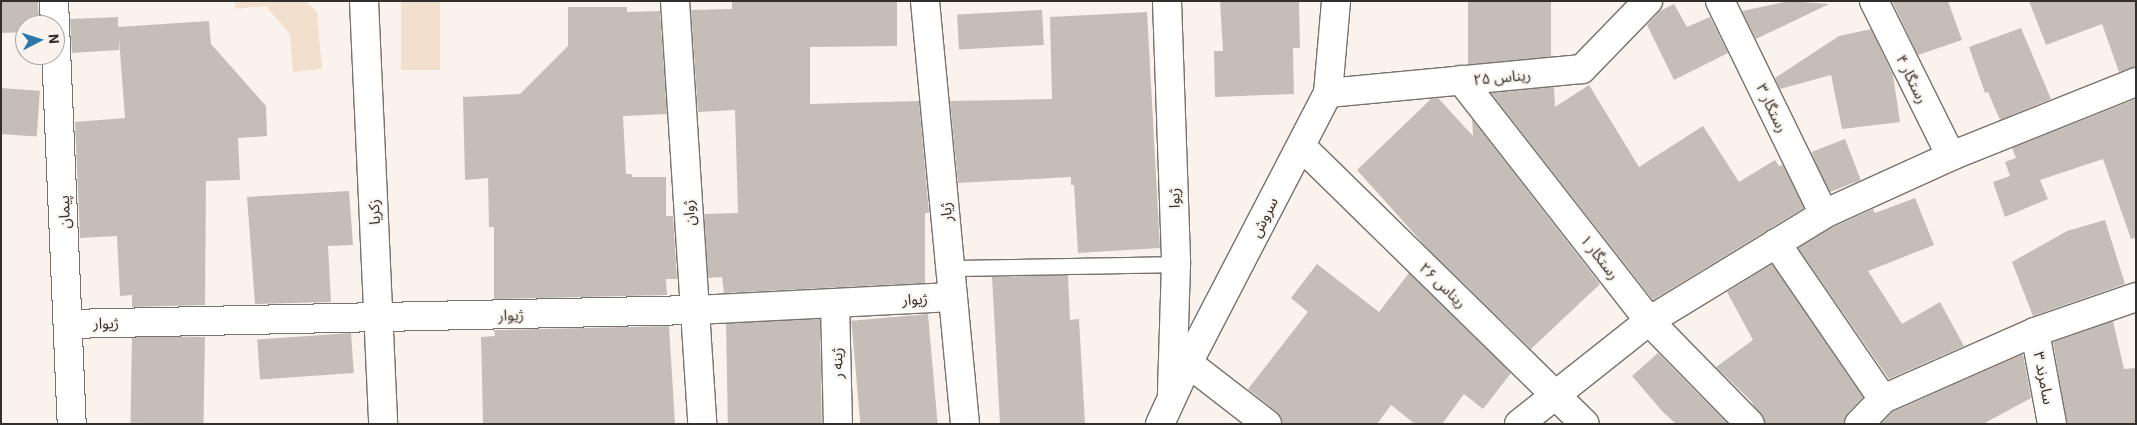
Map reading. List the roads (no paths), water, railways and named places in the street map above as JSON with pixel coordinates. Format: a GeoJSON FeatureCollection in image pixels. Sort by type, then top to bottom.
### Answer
{"type":"FeatureCollection","features":[{"type":"Feature","properties":{"kind":"street","name":"پیمان"},"geometry":{"type":"LineString","coordinates":[[54,1],[72,424]]}},
{"type":"Feature","properties":{"kind":"street","name":"زکریا"},"geometry":{"type":"LineString","coordinates":[[364,1],[383,424]]}},
{"type":"Feature","properties":{"kind":"street","name":"ژوان"},"geometry":{"type":"LineString","coordinates":[[675,1],[702,424]]}},
{"type":"Feature","properties":{"kind":"street","name":"ژیار"},"geometry":{"type":"LineString","coordinates":[[925,1],[964,424]]}},
{"type":"Feature","properties":{"kind":"street","name":"ژیوا"},"geometry":{"type":"LineString","coordinates":[[1167,1],[1176,264],[1172,394]]}},
{"type":"Feature","properties":{"kind":"street","name":"سروش"},"geometry":{"type":"LineString","coordinates":[[1160,424],[1172,394],[1328,93],[1336,1]]}},
{"type":"Feature","properties":{"kind":"street","name":"ریناس ۲۵"},"geometry":{"type":"LineString","coordinates":[[1328,93],[1582,69],[1648,1]]}},
{"type":"Feature","properties":{"kind":"street","name":"رستگار ۳"},"geometry":{"type":"LineString","coordinates":[[1720,1],[1824,214]]}},
{"type":"Feature","properties":{"kind":"street","name":"رستگار ۴"},"geometry":{"type":"LineString","coordinates":[[1874,1],[1951,156]]}},
{"type":"Feature","properties":{"kind":"street","name":"رستگار ۱"},"geometry":{"type":"LineString","coordinates":[[1461,80],[1649,321],[1750,424]]}},
{"type":"Feature","properties":{"kind":"street"},"geometry":{"type":"LineString","coordinates":[[1519,424],[1649,321],[1824,214],[1951,156],[2136,82]]}},
{"type":"Feature","properties":{"kind":"street","name":"ریناس ۲۶"},"geometry":{"type":"LineString","coordinates":[[1301,146],[1585,424]]}},
{"type":"Feature","properties":{"kind":"street"},"geometry":{"type":"LineString","coordinates":[[1776,243],[1871,416],[2035,332],[2136,297]]}},
{"type":"Feature","properties":{"kind":"street","name":"ژیوار"},"geometry":{"type":"LineString","coordinates":[[68,324],[378,319],[695,310],[953,297]]}},
{"type":"Feature","properties":{"kind":"street","name":"ژینه ر"},"geometry":{"type":"LineString","coordinates":[[835,303],[838,424]]}},
{"type":"Feature","properties":{"kind":"street","name":"سامرند ۳"},"geometry":{"type":"LineString","coordinates":[[2035,332],[2052,424]]}},
{"type":"Feature","properties":{"kind":"street"},"geometry":{"type":"LineString","coordinates":[[1188,363],[1267,424]]}},
{"type":"Feature","properties":{"kind":"lane"},"geometry":{"type":"LineString","coordinates":[[951,268],[1176,264]]}}]}
